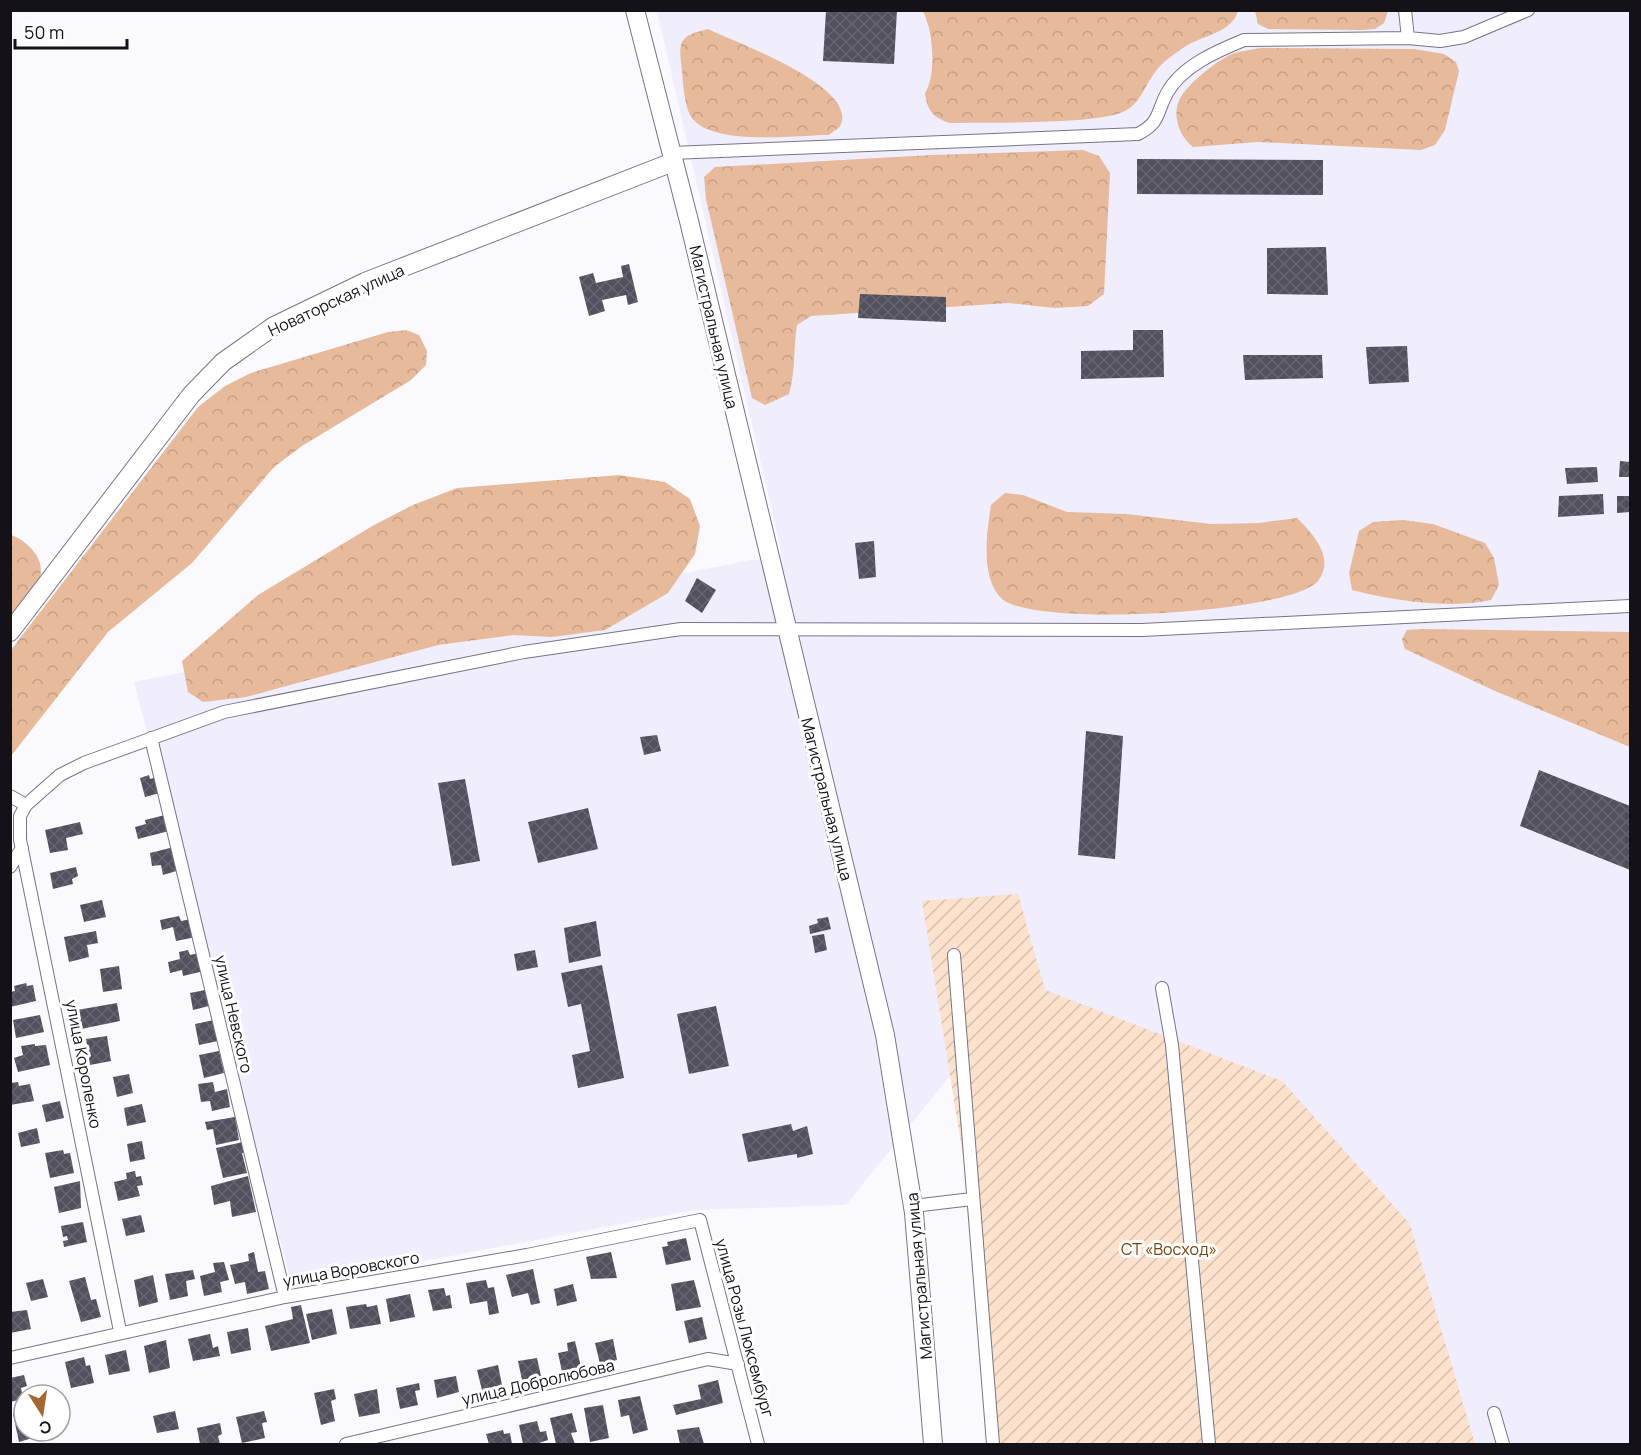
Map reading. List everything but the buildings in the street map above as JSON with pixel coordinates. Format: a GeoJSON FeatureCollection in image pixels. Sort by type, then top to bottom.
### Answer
{"type":"FeatureCollection","features":[{"type":"Feature","properties":{"kind":"main road","name":"Магистральная улица"},"geometry":{"type":"LineString","coordinates":[[635,10],[885,1035],[913,1206],[933,1444]]}},
{"type":"Feature","properties":{"kind":"main road","name":"Новаторская улица"},"geometry":{"type":"LineString","coordinates":[[10,632],[191,395],[232,356],[274,326],[365,282],[672,158]]}},
{"type":"Feature","properties":{"kind":"street"},"geometry":{"type":"LineString","coordinates":[[1405,10],[1408,38]]}},
{"type":"Feature","properties":{"kind":"street"},"geometry":{"type":"LineString","coordinates":[[672,158],[1138,134],[1152,127],[1167,93],[1187,70],[1221,49],[1244,40],[1408,38],[1440,41],[1464,37],[1528,10]]}},
{"type":"Feature","properties":{"kind":"street"},"geometry":{"type":"LineString","coordinates":[[10,796],[26,805],[68,771],[224,712],[524,652],[681,629],[1142,630],[1630,606]]}},
{"type":"Feature","properties":{"kind":"street","name":"улица Невского"},"geometry":{"type":"LineString","coordinates":[[151,738],[285,1297]]}},
{"type":"Feature","properties":{"kind":"street","name":"улица Короленко"},"geometry":{"type":"LineString","coordinates":[[26,805],[20,816],[22,848],[120,1331]]}},
{"type":"Feature","properties":{"kind":"street"},"geometry":{"type":"LineString","coordinates":[[10,867],[22,848]]}},
{"type":"Feature","properties":{"kind":"street"},"geometry":{"type":"LineString","coordinates":[[954,955],[993,1444]]}},
{"type":"Feature","properties":{"kind":"street"},"geometry":{"type":"LineString","coordinates":[[1162,988],[1172,1045],[1209,1444]]}},
{"type":"Feature","properties":{"kind":"street"},"geometry":{"type":"LineString","coordinates":[[913,1206],[972,1199]]}},
{"type":"Feature","properties":{"kind":"street","name":"улица Воровского"},"geometry":{"type":"LineString","coordinates":[[10,1358],[120,1331],[285,1297],[527,1255],[700,1220]]}},
{"type":"Feature","properties":{"kind":"street","name":"улица Розы Люксембург"},"geometry":{"type":"LineString","coordinates":[[700,1220],[758,1444]]}},
{"type":"Feature","properties":{"kind":"street","name":"улица Добролюбова"},"geometry":{"type":"LineString","coordinates":[[346,1444],[708,1359],[738,1364]]}},
{"type":"Feature","properties":{"kind":"street"},"geometry":{"type":"LineString","coordinates":[[1494,1413],[1503,1444]]}},
{"type":"Feature","properties":{"kind":"shaded area"},"geometry":{"type":"Polygon","coordinates":[[[657,11],[1630,11],[1630,1444],[1439,1444],[1014,996],[846,1205],[694,1210],[292,1286],[134,682],[782,554],[657,11]]]}},
{"type":"Feature","properties":{"kind":"green space"},"geometry":{"type":"Polygon","coordinates":[[[1255,10],[1388,11],[1384,23],[1375,29],[1361,30],[1268,29],[1258,24],[1255,10]]]}},
{"type":"Feature","properties":{"kind":"green space"},"geometry":{"type":"Polygon","coordinates":[[[923,11],[1238,11],[1229,25],[1190,44],[1166,60],[1153,75],[1138,100],[1125,111],[1092,119],[1067,121],[950,123],[935,116],[929,109],[926,99],[925,93],[931,75],[932,52],[929,29],[923,11]]]}},
{"type":"Feature","properties":{"kind":"green space"},"geometry":{"type":"Polygon","coordinates":[[[708,29],[791,67],[814,81],[832,96],[841,111],[840,126],[829,135],[753,137],[713,131],[698,124],[689,113],[680,54],[685,38],[708,29]]]}},
{"type":"Feature","properties":{"kind":"green space"},"geometry":{"type":"Polygon","coordinates":[[[1260,48],[1414,49],[1444,54],[1456,62],[1459,71],[1445,130],[1435,145],[1421,150],[1258,142],[1193,147],[1184,138],[1178,126],[1176,114],[1182,95],[1202,74],[1226,57],[1260,48]]]}},
{"type":"Feature","properties":{"kind":"green space"},"geometry":{"type":"Polygon","coordinates":[[[1083,150],[1099,156],[1110,173],[1104,294],[1088,306],[1055,308],[1009,303],[811,316],[797,325],[793,376],[789,394],[765,405],[752,398],[706,199],[704,177],[715,167],[932,155],[1083,150]]]}},
{"type":"Feature","properties":{"kind":"green space"},"geometry":{"type":"Polygon","coordinates":[[[406,330],[419,335],[427,351],[426,365],[411,380],[302,446],[274,467],[192,563],[108,632],[11,756],[11,650],[198,407],[225,386],[251,373],[388,332],[406,330]]]}},
{"type":"Feature","properties":{"kind":"green space"},"geometry":{"type":"Polygon","coordinates":[[[619,475],[665,482],[690,499],[700,526],[695,554],[668,593],[605,630],[552,637],[513,635],[438,645],[246,697],[203,702],[188,692],[182,661],[258,595],[374,525],[413,505],[457,488],[619,475]]]}},
{"type":"Feature","properties":{"kind":"green space"},"geometry":{"type":"Polygon","coordinates":[[[1005,493],[1023,495],[1067,512],[1126,514],[1211,524],[1259,523],[1297,518],[1320,546],[1323,555],[1323,572],[1318,581],[1298,592],[1261,602],[1213,609],[1106,615],[1059,613],[1022,607],[1001,598],[994,589],[988,566],[987,540],[991,505],[1005,493]]]}},
{"type":"Feature","properties":{"kind":"green space"},"geometry":{"type":"Polygon","coordinates":[[[1403,520],[1433,524],[1485,543],[1494,558],[1499,585],[1491,600],[1439,604],[1352,590],[1349,573],[1359,531],[1373,522],[1403,520]]]}},
{"type":"Feature","properties":{"kind":"green space"},"geometry":{"type":"Polygon","coordinates":[[[11,535],[32,549],[39,561],[41,571],[36,589],[11,622],[11,535]]]}},
{"type":"Feature","properties":{"kind":"green space"},"geometry":{"type":"Polygon","coordinates":[[[1407,630],[1630,632],[1630,747],[1495,691],[1405,649],[1402,639],[1407,630]]]}},
{"type":"Feature","properties":{"kind":"green space","name":"СТ «Восход»"},"geometry":{"type":"Polygon","coordinates":[[[1018,894],[1045,990],[1282,1081],[1410,1224],[1475,1444],[989,1444],[967,1181],[922,901],[1018,894]]]}}]}
